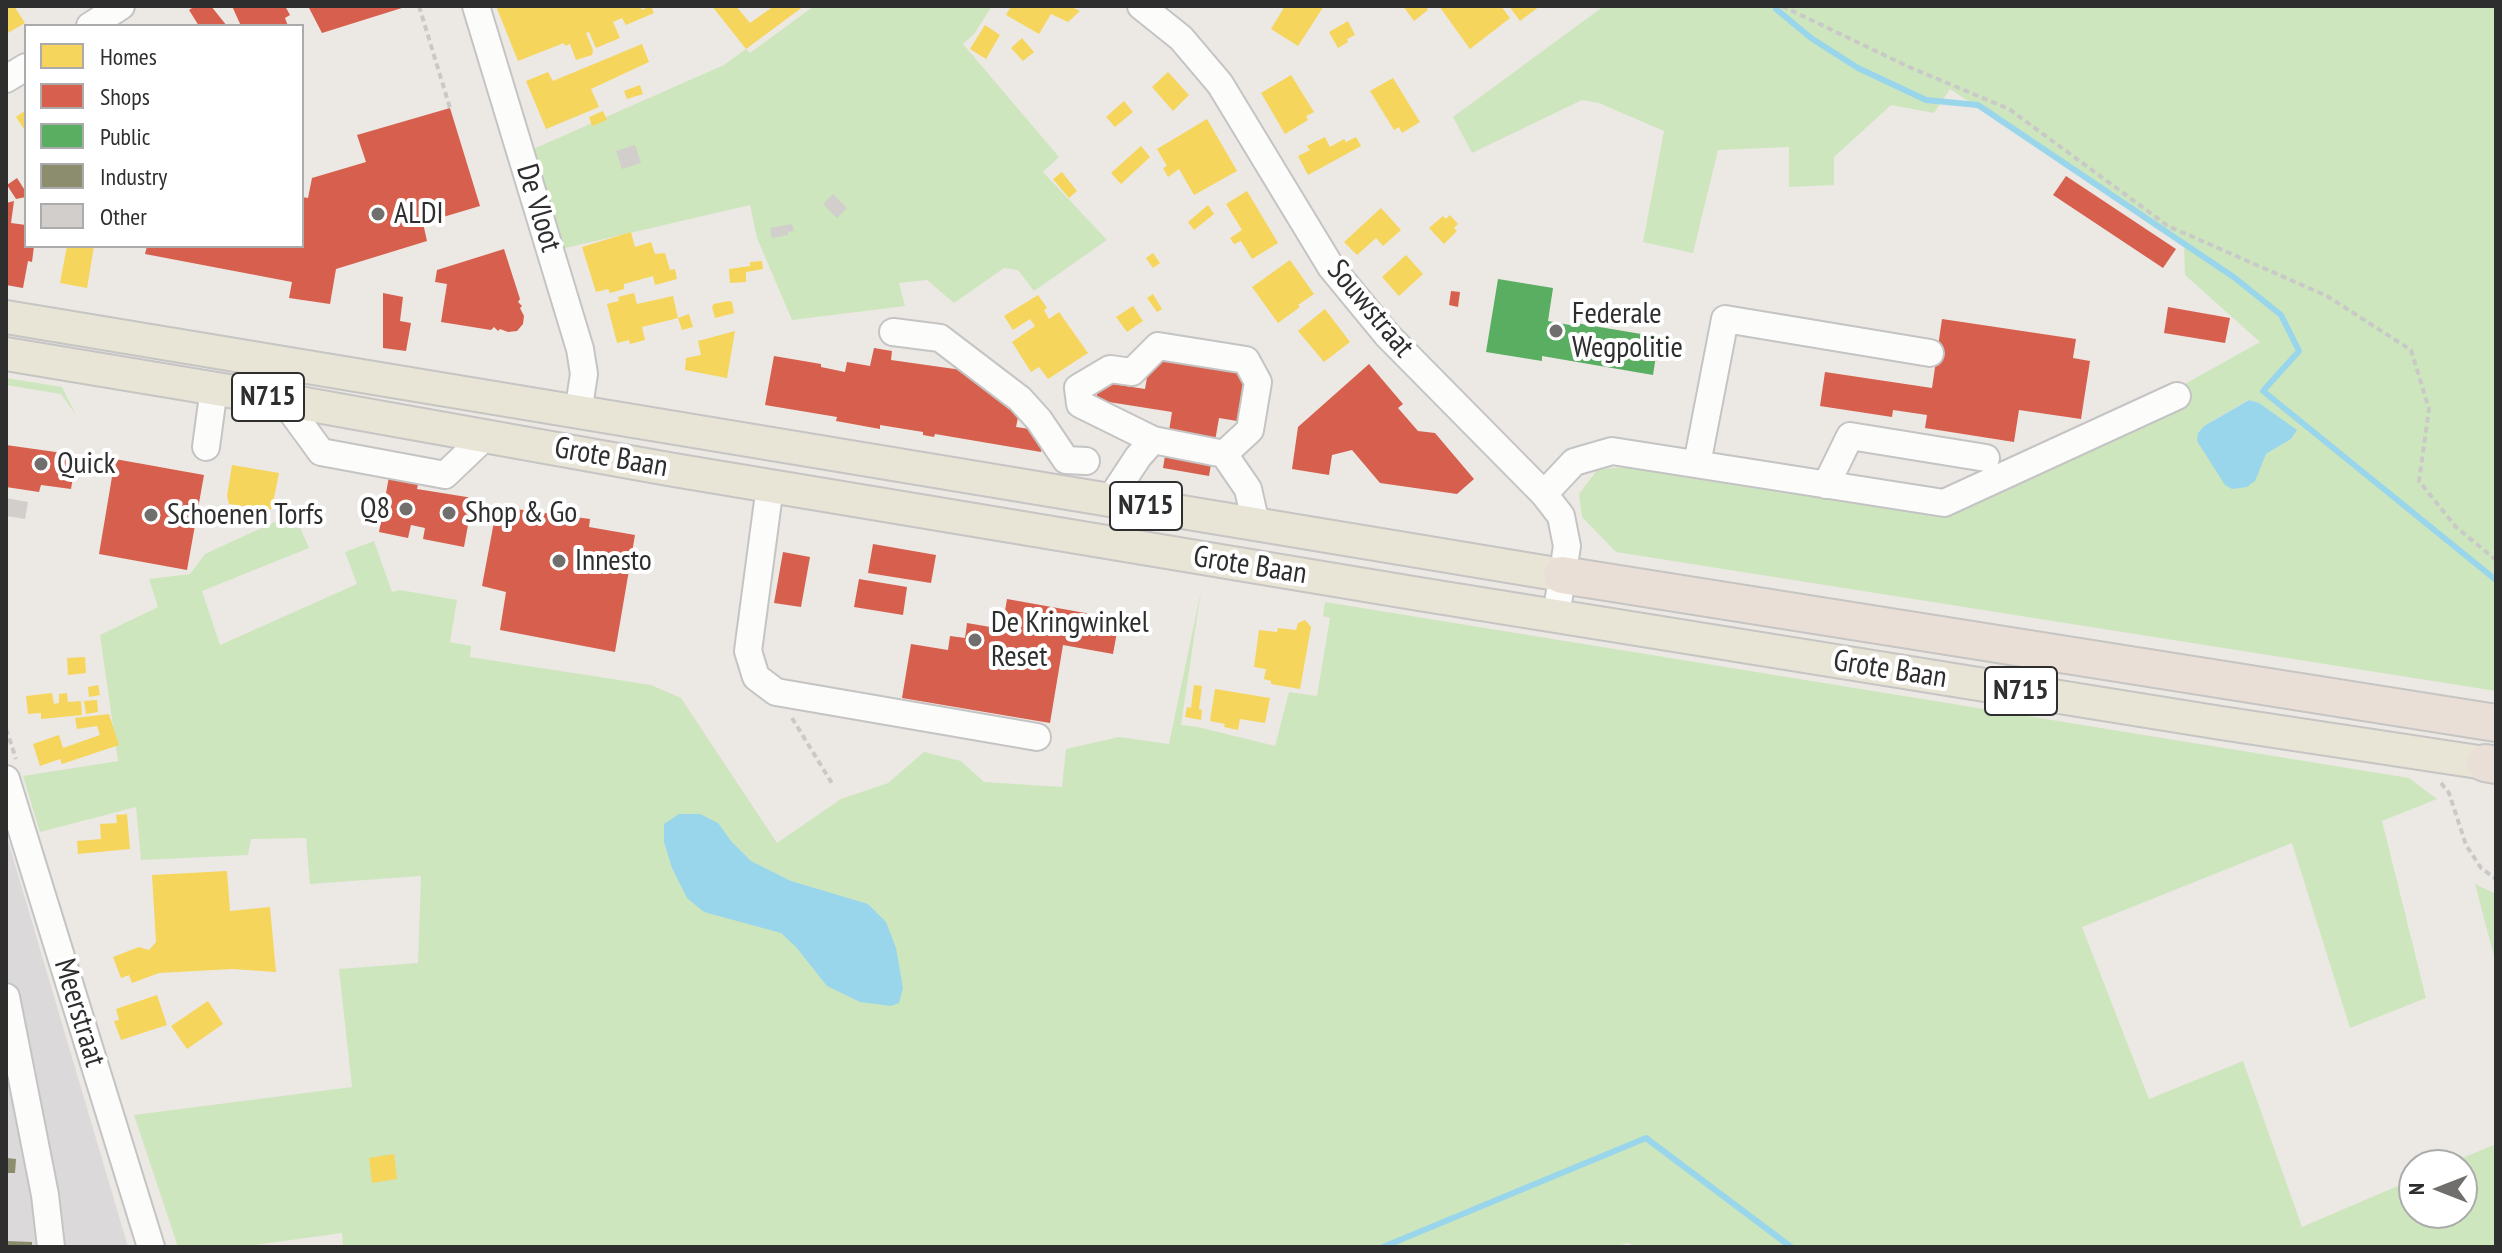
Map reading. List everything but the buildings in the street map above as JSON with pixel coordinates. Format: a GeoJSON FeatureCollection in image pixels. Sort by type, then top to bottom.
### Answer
{"type":"FeatureCollection","features":[{"type":"Feature","properties":{"kind":"highway","name":"Grote Baan"},"geometry":{"type":"LineString","coordinates":[[1562,575],[2494,722]]}},
{"type":"Feature","properties":{"kind":"main road","name":"Grote Baan"},"geometry":{"type":"LineString","coordinates":[[6,317],[1562,575]]}},
{"type":"Feature","properties":{"kind":"main road","name":"Grote Baan"},"geometry":{"type":"LineString","coordinates":[[6,354],[770,486],[1556,616],[2491,764]]}},
{"type":"Feature","properties":{"kind":"street"},"geometry":{"type":"LineString","coordinates":[[93,24],[121,6]]}},
{"type":"Feature","properties":{"kind":"street","name":"De Vloot"},"geometry":{"type":"LineString","coordinates":[[476,6],[580,349],[584,374],[578,413]]}},
{"type":"Feature","properties":{"kind":"street","name":"Souwstraat"},"geometry":{"type":"LineString","coordinates":[[1141,6],[1181,38],[1213,75],[1331,267],[1387,335],[1544,494],[1561,516],[1567,546],[1556,616]]}},
{"type":"Feature","properties":{"kind":"street"},"geometry":{"type":"LineString","coordinates":[[6,79],[24,68]]}},
{"type":"Feature","properties":{"kind":"street"},"geometry":{"type":"LineString","coordinates":[[1697,464],[1725,319],[1930,353]]}},
{"type":"Feature","properties":{"kind":"street"},"geometry":{"type":"LineString","coordinates":[[893,332],[940,338],[1020,399],[1055,441],[1066,460],[1079,453],[1103,499],[1117,489],[1153,440]]}},
{"type":"Feature","properties":{"kind":"street"},"geometry":{"type":"LineString","coordinates":[[1224,454],[1250,430],[1258,382],[1246,360],[1158,346],[1132,372],[1110,369],[1078,388],[1080,404],[1153,440],[1224,454],[1248,489],[1256,524]]}},
{"type":"Feature","properties":{"kind":"street"},"geometry":{"type":"LineString","coordinates":[[206,447],[214,388]]}},
{"type":"Feature","properties":{"kind":"street"},"geometry":{"type":"LineString","coordinates":[[1544,494],[1574,462],[1612,451],[1944,503],[2177,396]]}},
{"type":"Feature","properties":{"kind":"street"},"geometry":{"type":"LineString","coordinates":[[283,400],[321,452],[445,475],[486,436]]}},
{"type":"Feature","properties":{"kind":"street"},"geometry":{"type":"LineString","coordinates":[[1826,485],[1850,436],[1986,458]]}},
{"type":"Feature","properties":{"kind":"street"},"geometry":{"type":"LineString","coordinates":[[770,486],[748,651],[756,677],[776,692],[1037,737]]}},
{"type":"Feature","properties":{"kind":"street"},"geometry":{"type":"LineString","coordinates":[[2491,764],[2494,722]]}},
{"type":"Feature","properties":{"kind":"street","name":"Meerstraat"},"geometry":{"type":"LineString","coordinates":[[6,779],[151,1247]]}},
{"type":"Feature","properties":{"kind":"street"},"geometry":{"type":"LineString","coordinates":[[6,997],[45,1195],[51,1247]]}},
{"type":"Feature","properties":{"kind":"path"},"geometry":{"type":"LineString","coordinates":[[419,6],[450,108]]}},
{"type":"Feature","properties":{"kind":"path"},"geometry":{"type":"LineString","coordinates":[[1782,6],[1909,67],[2009,109],[2168,226],[2327,296],[2411,350],[2429,409],[2419,481],[2456,527],[2496,560]]}},
{"type":"Feature","properties":{"kind":"path"},"geometry":{"type":"LineString","coordinates":[[776,692],[833,785]]}},
{"type":"Feature","properties":{"kind":"shaded area"},"geometry":{"type":"Polygon","coordinates":[[[6,834],[128,1247],[6,1247],[6,834]]]}},
{"type":"Feature","properties":{"kind":"green space"},"geometry":{"type":"Polygon","coordinates":[[[814,6],[992,6],[974,34],[963,44],[1059,157],[1043,172],[1107,240],[1034,291],[1018,270],[1004,268],[954,303],[927,280],[899,283],[905,306],[792,320],[757,238],[750,205],[561,249],[531,150],[724,65],[746,49],[750,53],[814,6]]]}},
{"type":"Feature","properties":{"kind":"green space"},"geometry":{"type":"Polygon","coordinates":[[[1604,6],[2496,6],[2496,691],[1616,552],[1582,517],[1579,494],[1598,469],[1631,467],[1949,516],[2260,342],[2185,275],[2184,246],[1950,89],[1934,113],[1891,105],[1834,157],[1834,185],[1789,187],[1789,147],[1718,150],[1693,253],[1643,242],[1664,131],[1599,103],[1582,100],[1472,153],[1453,117],[1604,6]],[[2248,400],[2204,426],[2198,433],[2266,454],[2291,439],[2273,414],[2259,403],[2248,400]]]}},
{"type":"Feature","properties":{"kind":"green space"},"geometry":{"type":"Polygon","coordinates":[[[6,378],[62,387],[76,415],[61,394],[6,385],[6,378]]]}},
{"type":"Feature","properties":{"kind":"green space"},"geometry":{"type":"Polygon","coordinates":[[[294,513],[309,548],[202,591],[220,645],[357,584],[345,552],[374,541],[392,592],[400,590],[457,600],[450,642],[471,646],[470,657],[651,685],[681,698],[777,843],[841,799],[888,783],[924,752],[961,761],[984,782],[1062,787],[1066,749],[1119,737],[1169,744],[1201,591],[1181,725],[1275,746],[1289,692],[1317,696],[1330,618],[1323,616],[1325,602],[2409,778],[2437,799],[2382,821],[2426,998],[2350,1028],[2292,843],[2082,927],[2149,1099],[2243,1061],[2302,1227],[2398,1186],[2398,1229],[2478,1229],[2478,1152],[2496,1144],[2496,1247],[1636,1247],[1628,1243],[1613,1247],[343,1247],[342,1233],[240,1247],[178,1247],[134,1115],[352,1087],[339,969],[418,963],[421,876],[310,884],[306,838],[251,839],[248,855],[141,860],[136,807],[40,832],[23,776],[118,761],[100,635],[158,607],[149,579],[190,574],[205,554],[294,513]]]}},
{"type":"Feature","properties":{"kind":"green space"},"geometry":{"type":"Polygon","coordinates":[[[2475,884],[2496,894],[2496,964],[2475,884]]]}},
{"type":"Feature","properties":{"kind":"water"},"geometry":{"type":"Polygon","coordinates":[[[2249,400],[2259,403],[2297,430],[2291,439],[2266,454],[2255,481],[2247,487],[2232,489],[2225,485],[2197,441],[2198,433],[2204,426],[2249,400]]]}},
{"type":"Feature","properties":{"kind":"water"},"geometry":{"type":"Polygon","coordinates":[[[679,814],[700,814],[718,823],[751,861],[791,881],[868,904],[886,922],[896,948],[903,988],[899,1003],[891,1006],[860,1002],[827,986],[781,933],[704,912],[687,898],[672,868],[664,842],[664,824],[679,814]]]}},
{"type":"Feature","properties":{"kind":"waterway"},"geometry":{"type":"LineString","coordinates":[[1776,9],[1811,38],[1858,68],[1926,100],[1978,105],[2235,278],[2281,315],[2299,351],[2263,391],[2496,580]]}},
{"type":"Feature","properties":{"kind":"waterway"},"geometry":{"type":"LineString","coordinates":[[1383,1247],[1646,1138],[1791,1247]]}},
{"type":"Feature","properties":{"kind":"place","name":"ALDI"},"geometry":{"type":"Point","coordinates":[378,214]}},
{"type":"Feature","properties":{"kind":"place","name":"Federale Wegpolitie"},"geometry":{"type":"Point","coordinates":[1556,331]}},
{"type":"Feature","properties":{"kind":"place","name":"Quick"},"geometry":{"type":"Point","coordinates":[41,464]}},
{"type":"Feature","properties":{"kind":"place","name":"Q8"},"geometry":{"type":"Point","coordinates":[406,509]}},
{"type":"Feature","properties":{"kind":"place","name":"Shop & Go"},"geometry":{"type":"Point","coordinates":[449,513]}},
{"type":"Feature","properties":{"kind":"place","name":"Schoenen Torfs"},"geometry":{"type":"Point","coordinates":[151,515]}},
{"type":"Feature","properties":{"kind":"place","name":"Innesto"},"geometry":{"type":"Point","coordinates":[559,561]}},
{"type":"Feature","properties":{"kind":"place","name":"De Kringwinkel Reset"},"geometry":{"type":"Point","coordinates":[975,640]}}]}
